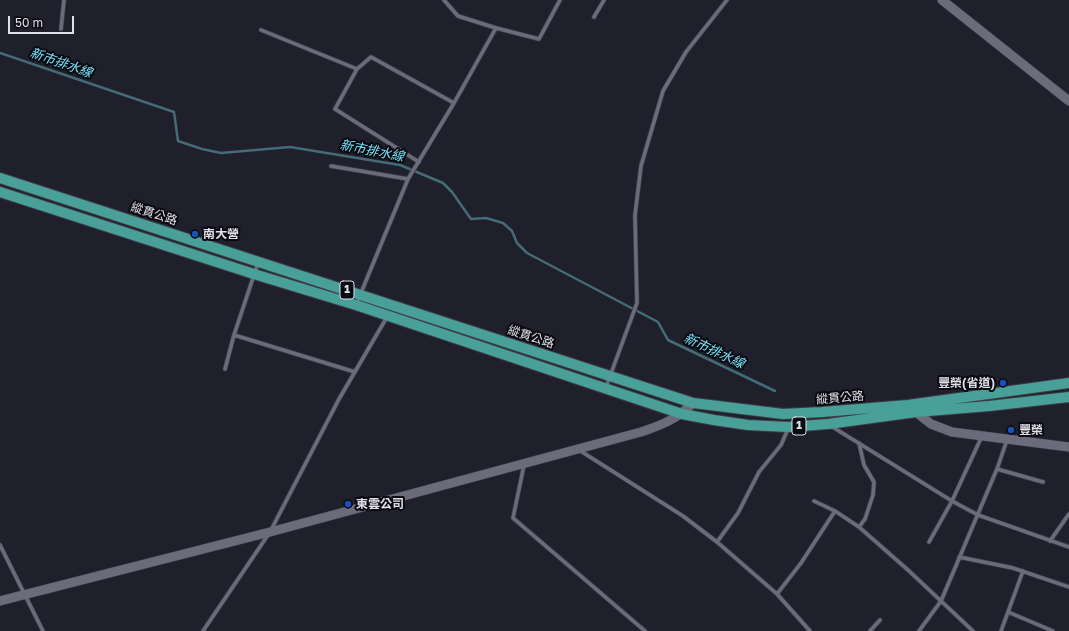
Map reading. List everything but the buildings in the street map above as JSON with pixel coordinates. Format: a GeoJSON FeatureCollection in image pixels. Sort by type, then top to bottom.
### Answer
{"type":"FeatureCollection","features":[{"type":"Feature","properties":{"kind":"main road","name":"縱貫公路"},"geometry":{"type":"LineString","coordinates":[[0,178],[360,294],[609,377],[694,403],[783,414],[989,406],[1069,396]]}},
{"type":"Feature","properties":{"kind":"main road","name":"縱貫公路"},"geometry":{"type":"LineString","coordinates":[[0,192],[254,274],[356,305],[682,414],[714,420],[748,425],[788,427],[828,424],[912,408],[1069,383]]}},
{"type":"Feature","properties":{"kind":"street"},"geometry":{"type":"LineString","coordinates":[[942,0],[1069,101]]}},
{"type":"Feature","properties":{"kind":"street"},"geometry":{"type":"LineString","coordinates":[[0,601],[270,532],[641,432],[659,426],[682,414],[694,403]]}},
{"type":"Feature","properties":{"kind":"street"},"geometry":{"type":"LineString","coordinates":[[912,408],[931,424],[952,432],[1069,447]]}},
{"type":"Feature","properties":{"kind":"lane"},"geometry":{"type":"LineString","coordinates":[[61,29],[64,0]]}},
{"type":"Feature","properties":{"kind":"lane"},"geometry":{"type":"LineString","coordinates":[[444,0],[458,16],[539,39],[560,0]]}},
{"type":"Feature","properties":{"kind":"lane"},"geometry":{"type":"LineString","coordinates":[[594,17],[604,0]]}},
{"type":"Feature","properties":{"kind":"lane"},"geometry":{"type":"LineString","coordinates":[[605,388],[637,303],[635,215],[641,166],[662,91],[686,52],[727,0]]}},
{"type":"Feature","properties":{"kind":"lane"},"geometry":{"type":"LineString","coordinates":[[356,305],[408,179],[454,104],[496,28]]}},
{"type":"Feature","properties":{"kind":"lane"},"geometry":{"type":"LineString","coordinates":[[261,30],[358,69]]}},
{"type":"Feature","properties":{"kind":"lane"},"geometry":{"type":"LineString","coordinates":[[419,162],[335,109],[358,69],[371,57],[454,104]]}},
{"type":"Feature","properties":{"kind":"lane"},"geometry":{"type":"LineString","coordinates":[[331,166],[408,179]]}},
{"type":"Feature","properties":{"kind":"lane"},"geometry":{"type":"LineString","coordinates":[[225,369],[234,335],[259,262]]}},
{"type":"Feature","properties":{"kind":"lane"},"geometry":{"type":"LineString","coordinates":[[203,631],[270,532],[339,399],[388,316]]}},
{"type":"Feature","properties":{"kind":"lane"},"geometry":{"type":"LineString","coordinates":[[234,335],[354,372]]}},
{"type":"Feature","properties":{"kind":"lane"},"geometry":{"type":"LineString","coordinates":[[828,424],[952,501],[978,515],[1069,547]]}},
{"type":"Feature","properties":{"kind":"lane"},"geometry":{"type":"LineString","coordinates":[[717,542],[738,513],[759,472],[781,445],[788,427]]}},
{"type":"Feature","properties":{"kind":"lane"},"geometry":{"type":"LineString","coordinates":[[929,542],[952,501],[982,435]]}},
{"type":"Feature","properties":{"kind":"lane"},"geometry":{"type":"LineString","coordinates":[[919,631],[941,601],[997,469],[1008,438]]}},
{"type":"Feature","properties":{"kind":"lane"},"geometry":{"type":"LineString","coordinates":[[859,443],[864,465],[874,482],[873,496],[865,519],[859,527]]}},
{"type":"Feature","properties":{"kind":"lane"},"geometry":{"type":"LineString","coordinates":[[576,449],[683,516],[717,542],[777,594],[810,631]]}},
{"type":"Feature","properties":{"kind":"lane"},"geometry":{"type":"LineString","coordinates":[[525,464],[513,518],[645,631]]}},
{"type":"Feature","properties":{"kind":"lane"},"geometry":{"type":"LineString","coordinates":[[997,469],[1044,482]]}},
{"type":"Feature","properties":{"kind":"lane"},"geometry":{"type":"LineString","coordinates":[[814,501],[836,511],[859,527],[972,631]]}},
{"type":"Feature","properties":{"kind":"lane"},"geometry":{"type":"LineString","coordinates":[[777,594],[801,563],[836,511]]}},
{"type":"Feature","properties":{"kind":"lane"},"geometry":{"type":"LineString","coordinates":[[1050,541],[1069,514]]}},
{"type":"Feature","properties":{"kind":"lane"},"geometry":{"type":"LineString","coordinates":[[0,544],[43,631]]}},
{"type":"Feature","properties":{"kind":"lane"},"geometry":{"type":"LineString","coordinates":[[959,557],[1023,571],[1069,587]]}},
{"type":"Feature","properties":{"kind":"lane"},"geometry":{"type":"LineString","coordinates":[[1001,631],[1023,571]]}},
{"type":"Feature","properties":{"kind":"lane"},"geometry":{"type":"LineString","coordinates":[[1008,612],[1054,631]]}},
{"type":"Feature","properties":{"kind":"lane"},"geometry":{"type":"LineString","coordinates":[[870,631],[880,620]]}},
{"type":"Feature","properties":{"kind":"waterway","name":"新市排水線"},"geometry":{"type":"LineString","coordinates":[[0,53],[174,112],[178,141],[202,149],[221,153],[290,147],[400,165],[443,183],[452,192],[471,219],[486,218],[503,223],[512,231],[517,243],[527,253],[658,322],[668,340],[775,391]]}},
{"type":"Feature","properties":{"kind":"place","name":"南大營"},"geometry":{"type":"Point","coordinates":[195,234]}},
{"type":"Feature","properties":{"kind":"place","name":"豐榮(省道)"},"geometry":{"type":"Point","coordinates":[1003,383]}},
{"type":"Feature","properties":{"kind":"place","name":"豐榮"},"geometry":{"type":"Point","coordinates":[1011,430]}},
{"type":"Feature","properties":{"kind":"place","name":"東雲公司"},"geometry":{"type":"Point","coordinates":[348,504]}}]}
